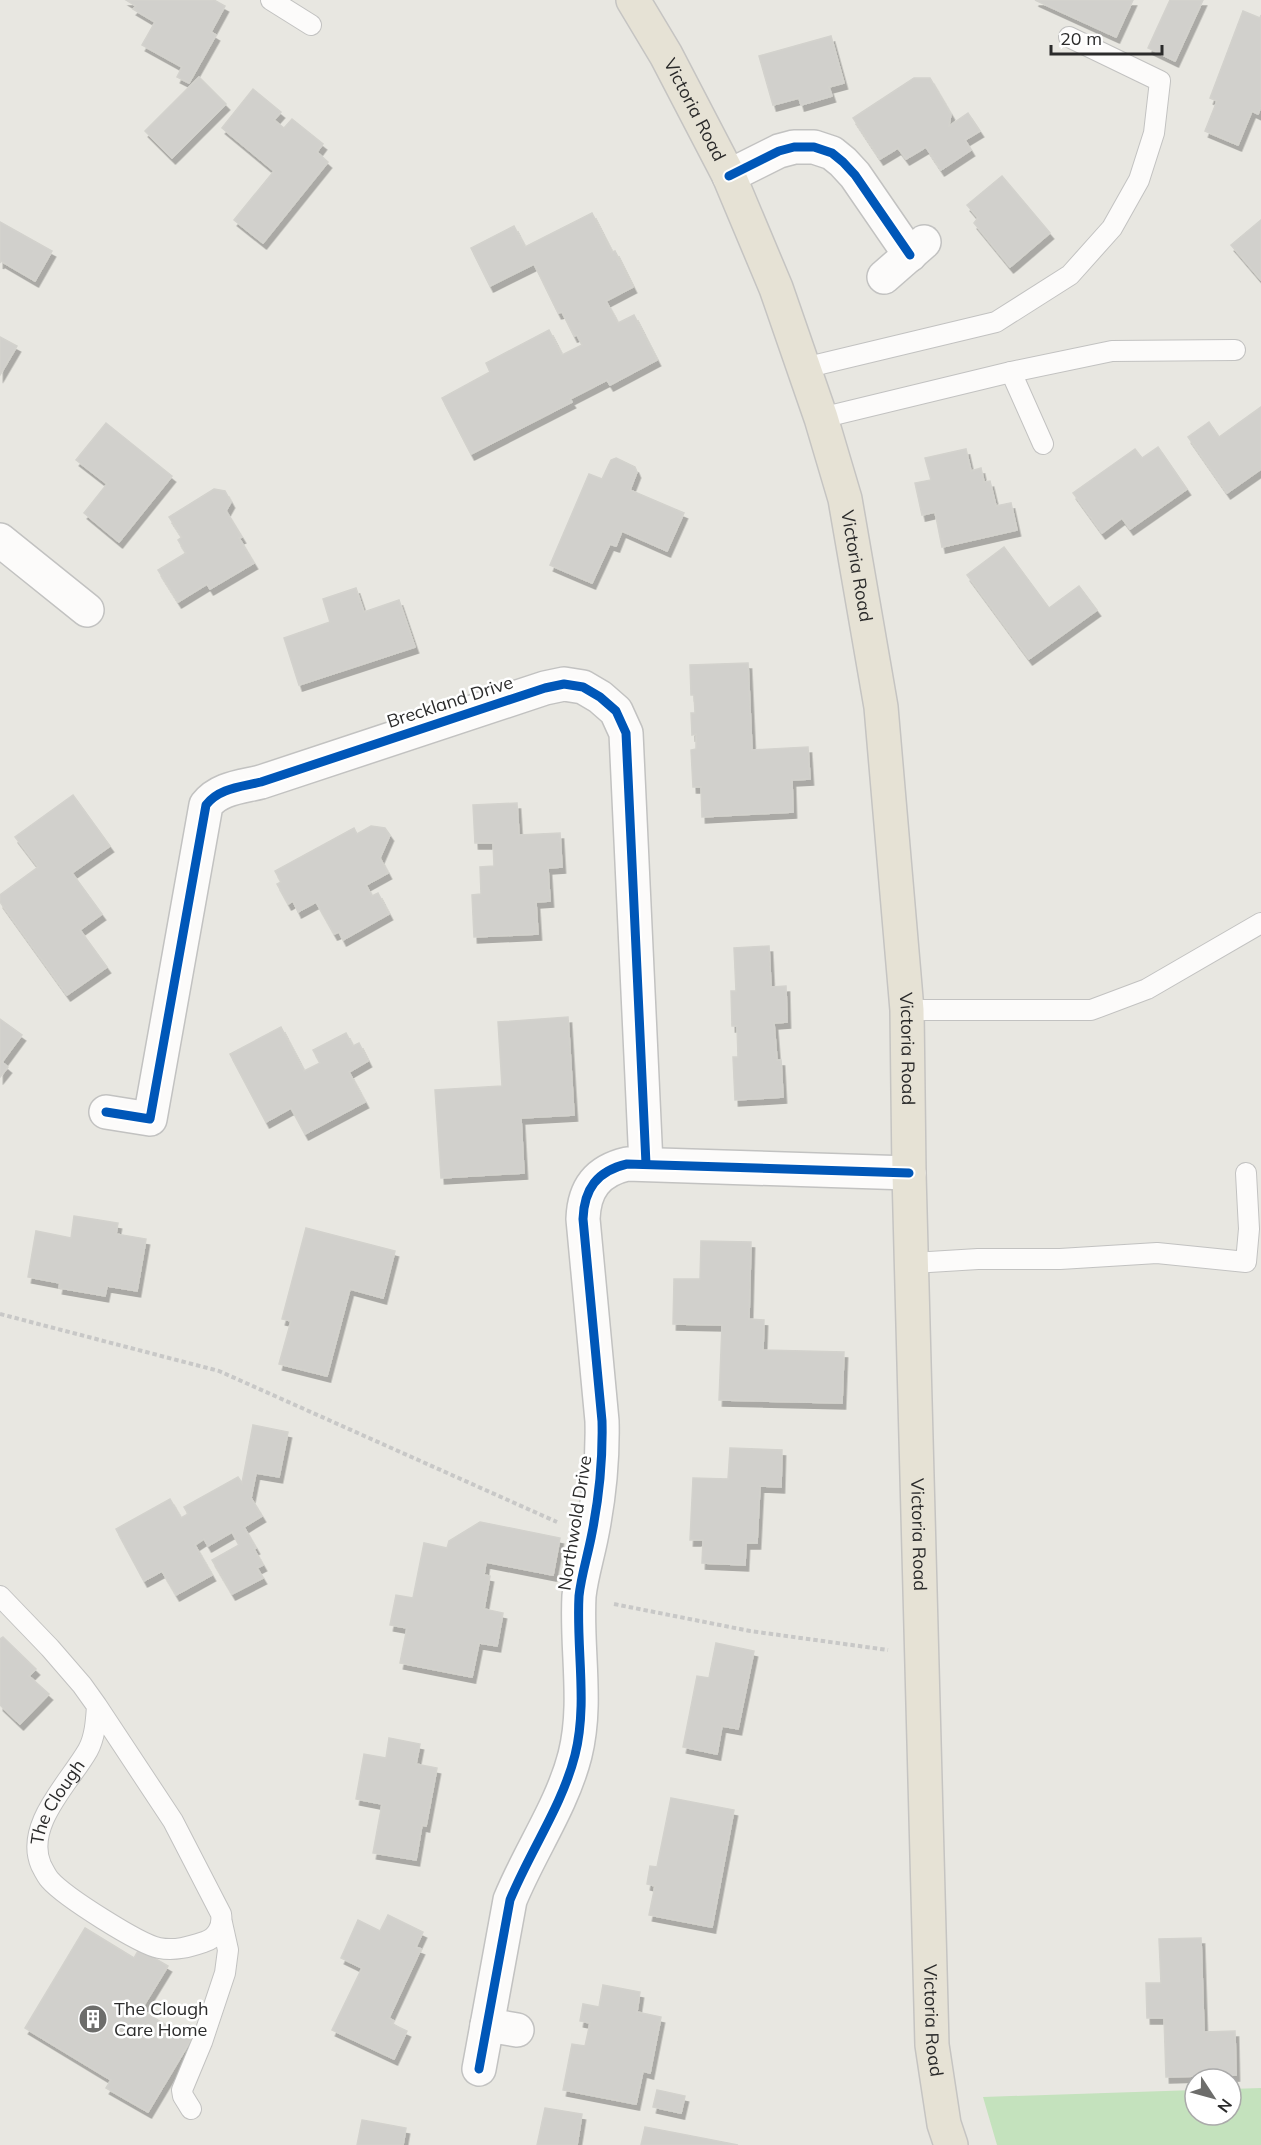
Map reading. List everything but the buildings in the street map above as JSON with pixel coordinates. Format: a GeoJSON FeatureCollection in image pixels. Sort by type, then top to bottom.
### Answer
{"type":"FeatureCollection","features":[{"type":"Feature","properties":{"kind":"highway","name":"Victoria Road"},"geometry":{"type":"LineString","coordinates":[[633,0],[666,55],[729,176],[776,288],[821,418],[844,499],[881,707],[908,1010],[909,1173],[932,2045],[944,2124],[951,2145]]}},
{"type":"Feature","properties":{"kind":"street"},"geometry":{"type":"LineString","coordinates":[[729,176],[779,151],[794,147],[814,147],[832,153],[843,162],[917,248],[884,277]]}},
{"type":"Feature","properties":{"kind":"street"},"geometry":{"type":"LineString","coordinates":[[0,540],[87,610]]}},
{"type":"Feature","properties":{"kind":"street","name":"Breckland Drive"},"geometry":{"type":"LineString","coordinates":[[106,1112],[150,1119],[206,805],[212,798],[220,792],[261,782],[544,688],[564,684],[583,687],[600,698],[616,711],[626,733],[646,1164]]}},
{"type":"Feature","properties":{"kind":"street","name":"Northwold Drive"},"geometry":{"type":"LineString","coordinates":[[479,2069],[502,2027],[510,1900],[519,1877],[562,1793],[575,1754],[581,1712],[579,1598],[591,1538],[603,1455],[602,1421],[583,1219],[588,1191],[601,1176],[613,1167],[627,1164],[909,1173]]}},
{"type":"Feature","properties":{"kind":"lane"},"geometry":{"type":"LineString","coordinates":[[271,0],[311,25]]}},
{"type":"Feature","properties":{"kind":"lane"},"geometry":{"type":"LineString","coordinates":[[804,368],[996,322],[1070,275],[1112,228],[1139,180],[1154,133],[1160,81],[1069,37]]}},
{"type":"Feature","properties":{"kind":"lane"},"geometry":{"type":"LineString","coordinates":[[821,418],[1011,372],[1112,351],[1235,350]]}},
{"type":"Feature","properties":{"kind":"lane"},"geometry":{"type":"LineString","coordinates":[[1011,372],[1043,444]]}},
{"type":"Feature","properties":{"kind":"lane"},"geometry":{"type":"LineString","coordinates":[[908,1010],[1091,1010],[1147,989],[1261,923]]}},
{"type":"Feature","properties":{"kind":"lane"},"geometry":{"type":"LineString","coordinates":[[913,1263],[978,1259],[1060,1259],[1157,1253],[1253,1262],[1246,1173]]}},
{"type":"Feature","properties":{"kind":"lane"},"geometry":{"type":"LineString","coordinates":[[0,1596],[82,1684],[173,1821],[221,1914],[228,1950],[225,1973],[183,2090],[183,2096],[191,2109]]}},
{"type":"Feature","properties":{"kind":"lane","name":"The Clough"},"geometry":{"type":"LineString","coordinates":[[97,1706],[96,1728],[88,1749],[58,1793],[42,1825],[37,1845],[40,1864],[50,1880],[97,1916],[158,1948],[186,1948],[208,1941],[218,1932],[222,1923]]}},
{"type":"Feature","properties":{"kind":"path"},"geometry":{"type":"LineString","coordinates":[[0,1314],[219,1371],[591,1538]]}},
{"type":"Feature","properties":{"kind":"path"},"geometry":{"type":"LineString","coordinates":[[579,1598],[750,1630],[921,1654]]}},
{"type":"Feature","properties":{"kind":"green space"},"geometry":{"type":"Polygon","coordinates":[[[1261,2088],[1261,2145],[997,2145],[983,2097],[1183,2090],[1183,2127],[1243,2127],[1243,2089],[1261,2088]]]}},
{"type":"Feature","properties":{"kind":"cycle path"},"geometry":{"type":"LineString","coordinates":[[729,176],[779,151],[794,147],[814,147],[832,153],[855,175],[910,255]]}},
{"type":"Feature","properties":{"kind":"cycle path"},"geometry":{"type":"LineString","coordinates":[[106,1112],[150,1119],[206,805],[211,799],[231,789],[261,782],[545,688],[564,684],[583,687],[600,697],[616,711],[626,733],[646,1164]]}},
{"type":"Feature","properties":{"kind":"cycle path"},"geometry":{"type":"LineString","coordinates":[[479,2069],[510,1900],[562,1792],[575,1755],[579,1735],[581,1716],[579,1596],[596,1509],[602,1436],[583,1219],[589,1190],[608,1171],[627,1164],[909,1173]]}},
{"type":"Feature","properties":{"kind":"place","name":"The Clough Care Home"},"geometry":{"type":"Point","coordinates":[93,2019]}}]}
